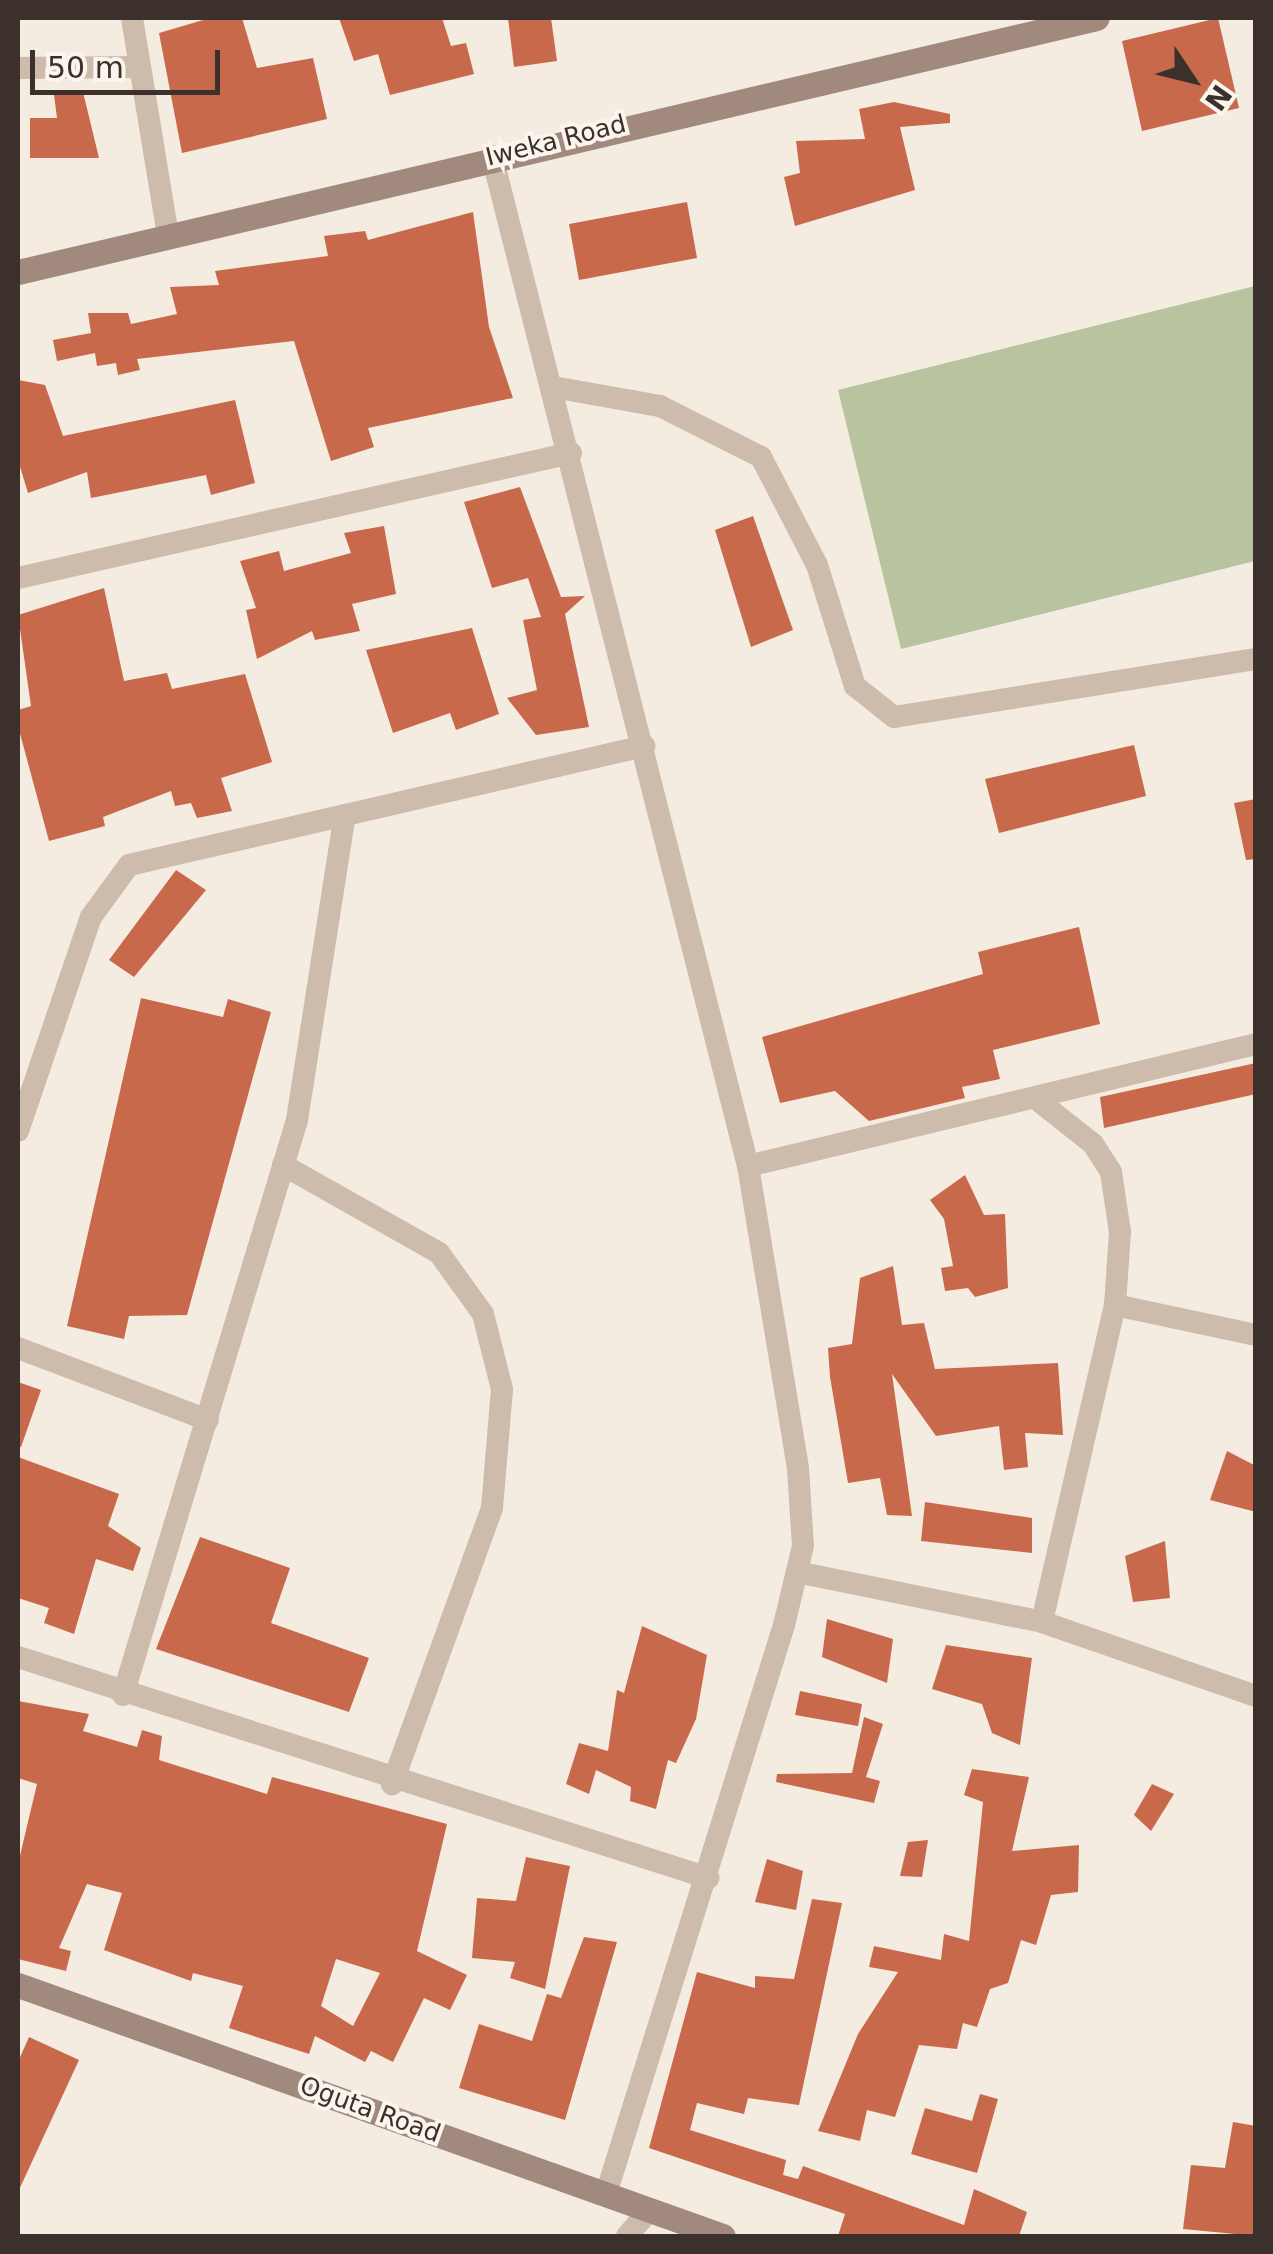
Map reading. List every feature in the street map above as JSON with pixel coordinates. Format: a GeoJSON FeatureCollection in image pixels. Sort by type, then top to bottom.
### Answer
{"type":"FeatureCollection","features":[{"type":"Feature","properties":{"kind":"main road","name":"Iweka Road"},"geometry":{"type":"LineString","coordinates":[[18,272],[492,156],[1097,18]]}},
{"type":"Feature","properties":{"kind":"main road","name":"Oguta Road"},"geometry":{"type":"LineString","coordinates":[[18,1985],[606,2194],[669,2222],[723,2236]]}},
{"type":"Feature","properties":{"kind":"street"},"geometry":{"type":"LineString","coordinates":[[132,18],[168,235]]}},
{"type":"Feature","properties":{"kind":"street"},"geometry":{"type":"LineString","coordinates":[[18,68],[138,67]]}},
{"type":"Feature","properties":{"kind":"street"},"geometry":{"type":"LineString","coordinates":[[492,156],[571,453],[748,1166],[798,1469],[797,1572],[709,1878],[606,2194]]}},
{"type":"Feature","properties":{"kind":"street"},"geometry":{"type":"LineString","coordinates":[[553,387],[660,406],[761,457],[817,565],[856,686],[894,716],[1256,659]]}},
{"type":"Feature","properties":{"kind":"street"},"geometry":{"type":"LineString","coordinates":[[18,578],[571,453]]}},
{"type":"Feature","properties":{"kind":"street"},"geometry":{"type":"LineString","coordinates":[[18,1131],[105,887],[130,865],[644,746]]}},
{"type":"Feature","properties":{"kind":"street"},"geometry":{"type":"LineString","coordinates":[[123,1694],[283,1166],[345,815]]}},
{"type":"Feature","properties":{"kind":"street"},"geometry":{"type":"LineString","coordinates":[[748,1166],[1040,1102],[1256,1044]]}},
{"type":"Feature","properties":{"kind":"street"},"geometry":{"type":"LineString","coordinates":[[1040,1102],[1093,1144],[1111,1172],[1120,1232],[1114,1306],[1042,1622]]}},
{"type":"Feature","properties":{"kind":"street"},"geometry":{"type":"LineString","coordinates":[[283,1166],[439,1254],[483,1314],[502,1389],[492,1508],[392,1784]]}},
{"type":"Feature","properties":{"kind":"street"},"geometry":{"type":"LineString","coordinates":[[1114,1306],[1256,1335]]}},
{"type":"Feature","properties":{"kind":"street"},"geometry":{"type":"LineString","coordinates":[[18,1348],[208,1420]]}},
{"type":"Feature","properties":{"kind":"street"},"geometry":{"type":"LineString","coordinates":[[797,1572],[1042,1622],[1256,1696]]}},
{"type":"Feature","properties":{"kind":"street"},"geometry":{"type":"LineString","coordinates":[[18,1658],[392,1784],[709,1878]]}},
{"type":"Feature","properties":{"kind":"street"},"geometry":{"type":"LineString","coordinates":[[627,2236],[669,2222]]}},
{"type":"Feature","properties":{"kind":"green space"},"geometry":{"type":"Polygon","coordinates":[[[1255,286],[1255,561],[901,649],[838,390],[1255,286]]]}},
{"type":"Feature","properties":{"kind":"building"},"geometry":{"type":"Polygon","coordinates":[[[210,18],[242,18],[257,68],[313,58],[327,119],[182,153],[159,33],[210,18]]]}},
{"type":"Feature","properties":{"kind":"building"},"geometry":{"type":"Polygon","coordinates":[[[339,18],[442,18],[451,46],[466,43],[474,74],[390,95],[378,54],[354,61],[339,18]]]}},
{"type":"Feature","properties":{"kind":"building"},"geometry":{"type":"Polygon","coordinates":[[[508,18],[551,18],[557,61],[514,67],[508,18]]]}},
{"type":"Feature","properties":{"kind":"building"},"geometry":{"type":"Polygon","coordinates":[[[1218,18],[1239,108],[1142,131],[1122,41],[1218,18]]]}},
{"type":"Feature","properties":{"kind":"building"},"geometry":{"type":"Polygon","coordinates":[[[83,92],[99,158],[30,158],[30,118],[57,118],[54,95],[83,92]]]}},
{"type":"Feature","properties":{"kind":"building"},"geometry":{"type":"Polygon","coordinates":[[[894,102],[950,114],[950,123],[900,127],[915,190],[795,226],[784,177],[800,173],[796,141],[865,139],[859,109],[894,102]]]}},
{"type":"Feature","properties":{"kind":"building"},"geometry":{"type":"Polygon","coordinates":[[[687,202],[697,258],[579,280],[569,224],[687,202]]]}},
{"type":"Feature","properties":{"kind":"building"},"geometry":{"type":"Polygon","coordinates":[[[473,212],[489,327],[513,398],[368,428],[374,447],[331,461],[294,341],[137,359],[140,370],[118,375],[116,363],[97,366],[95,353],[57,361],[53,340],[91,333],[88,313],[128,313],[131,324],[177,314],[170,287],[219,285],[215,271],[328,256],[324,236],[365,231],[368,240],[473,212]]]}},
{"type":"Feature","properties":{"kind":"building"},"geometry":{"type":"Polygon","coordinates":[[[18,380],[45,385],[63,436],[235,400],[255,483],[211,495],[206,475],[91,498],[87,472],[28,493],[18,460],[18,380]]]}},
{"type":"Feature","properties":{"kind":"building"},"geometry":{"type":"Polygon","coordinates":[[[520,487],[561,597],[585,596],[565,614],[589,727],[536,735],[507,698],[537,690],[523,620],[541,617],[528,578],[492,588],[464,502],[520,487]]]}},
{"type":"Feature","properties":{"kind":"building"},"geometry":{"type":"Polygon","coordinates":[[[753,516],[793,630],[751,647],[715,530],[753,516]]]}},
{"type":"Feature","properties":{"kind":"building"},"geometry":{"type":"Polygon","coordinates":[[[384,526],[396,594],[352,604],[360,631],[315,640],[312,631],[257,659],[246,610],[256,608],[240,561],[279,551],[284,571],[351,553],[344,533],[384,526]]]}},
{"type":"Feature","properties":{"kind":"building"},"geometry":{"type":"Polygon","coordinates":[[[104,588],[124,681],[167,673],[172,689],[245,674],[272,762],[221,778],[232,811],[197,818],[191,803],[175,806],[171,791],[103,817],[105,826],[49,841],[18,726],[18,710],[31,706],[18,615],[104,588]]]}},
{"type":"Feature","properties":{"kind":"building"},"geometry":{"type":"Polygon","coordinates":[[[472,628],[499,714],[456,730],[450,713],[393,733],[366,650],[472,628]]]}},
{"type":"Feature","properties":{"kind":"building"},"geometry":{"type":"Polygon","coordinates":[[[1134,745],[1146,796],[999,833],[985,779],[1134,745]]]}},
{"type":"Feature","properties":{"kind":"building"},"geometry":{"type":"Polygon","coordinates":[[[1256,799],[1256,859],[1246,860],[1234,803],[1256,799]]]}},
{"type":"Feature","properties":{"kind":"building"},"geometry":{"type":"Polygon","coordinates":[[[176,870],[206,890],[134,977],[109,960],[176,870]]]}},
{"type":"Feature","properties":{"kind":"building"},"geometry":{"type":"Polygon","coordinates":[[[1079,927],[1100,1024],[993,1050],[1000,1079],[962,1087],[965,1098],[869,1121],[835,1091],[780,1103],[762,1037],[983,974],[978,952],[1079,927]]]}},
{"type":"Feature","properties":{"kind":"building"},"geometry":{"type":"Polygon","coordinates":[[[141,998],[223,1017],[228,999],[271,1012],[187,1315],[129,1316],[124,1339],[67,1326],[141,998]]]}},
{"type":"Feature","properties":{"kind":"building"},"geometry":{"type":"Polygon","coordinates":[[[1256,1063],[1256,1094],[1104,1128],[1100,1097],[1256,1063]]]}},
{"type":"Feature","properties":{"kind":"building"},"geometry":{"type":"Polygon","coordinates":[[[965,1175],[984,1215],[1005,1214],[1008,1288],[975,1297],[968,1288],[945,1291],[941,1268],[953,1266],[944,1219],[930,1200],[965,1175]]]}},
{"type":"Feature","properties":{"kind":"building"},"geometry":{"type":"Polygon","coordinates":[[[893,1266],[902,1325],[924,1323],[935,1369],[1058,1363],[1063,1435],[1025,1433],[1028,1467],[1004,1470],[999,1426],[936,1436],[892,1374],[912,1516],[887,1515],[880,1478],[848,1483],[830,1377],[828,1348],[852,1344],[860,1278],[893,1266]]]}},
{"type":"Feature","properties":{"kind":"building"},"geometry":{"type":"Polygon","coordinates":[[[18,1382],[41,1390],[21,1447],[18,1447],[18,1382]]]}},
{"type":"Feature","properties":{"kind":"building"},"geometry":{"type":"Polygon","coordinates":[[[1227,1451],[1256,1466],[1256,1512],[1210,1500],[1227,1451]]]}},
{"type":"Feature","properties":{"kind":"building"},"geometry":{"type":"Polygon","coordinates":[[[18,1457],[119,1494],[108,1526],[141,1548],[133,1571],[96,1559],[74,1634],[44,1623],[49,1608],[18,1598],[18,1457]]]}},
{"type":"Feature","properties":{"kind":"building"},"geometry":{"type":"Polygon","coordinates":[[[925,1502],[1032,1518],[1032,1553],[921,1541],[925,1502]]]}},
{"type":"Feature","properties":{"kind":"building"},"geometry":{"type":"Polygon","coordinates":[[[200,1537],[290,1568],[271,1623],[369,1658],[349,1712],[156,1649],[200,1537]]]}},
{"type":"Feature","properties":{"kind":"building"},"geometry":{"type":"Polygon","coordinates":[[[1165,1541],[1170,1598],[1133,1602],[1125,1556],[1165,1541]]]}},
{"type":"Feature","properties":{"kind":"building"},"geometry":{"type":"Polygon","coordinates":[[[827,1619],[893,1639],[887,1683],[822,1657],[827,1619]]]}},
{"type":"Feature","properties":{"kind":"building"},"geometry":{"type":"Polygon","coordinates":[[[642,1626],[707,1655],[696,1719],[676,1763],[668,1760],[656,1809],[630,1801],[631,1787],[596,1770],[589,1794],[566,1784],[579,1743],[608,1751],[617,1690],[624,1693],[642,1626]]]}},
{"type":"Feature","properties":{"kind":"building"},"geometry":{"type":"Polygon","coordinates":[[[946,1645],[1032,1658],[1020,1745],[992,1733],[982,1704],[932,1689],[946,1645]]]}},
{"type":"Feature","properties":{"kind":"building"},"geometry":{"type":"Polygon","coordinates":[[[800,1691],[862,1704],[858,1726],[795,1715],[800,1691]]]}},
{"type":"Feature","properties":{"kind":"building"},"geometry":{"type":"Polygon","coordinates":[[[18,1701],[89,1714],[83,1731],[137,1747],[142,1730],[162,1736],[159,1760],[267,1794],[272,1777],[447,1824],[417,1951],[467,1975],[450,2010],[424,1998],[393,2062],[371,2051],[365,2062],[315,2036],[309,2054],[229,2028],[243,1986],[193,1973],[191,1981],[104,1950],[122,1893],[87,1884],[59,1948],[71,1951],[66,1971],[18,1959],[18,1864],[37,1784],[18,1778],[18,1701]],[[336,1959],[321,2006],[353,2026],[380,1973],[336,1959]]]}},
{"type":"Feature","properties":{"kind":"building"},"geometry":{"type":"Polygon","coordinates":[[[864,1717],[883,1724],[866,1777],[880,1781],[874,1803],[776,1782],[777,1774],[852,1773],[864,1717]]]}},
{"type":"Feature","properties":{"kind":"building"},"geometry":{"type":"Polygon","coordinates":[[[972,1769],[1029,1777],[1012,1851],[1079,1845],[1078,1892],[1051,1895],[1036,1945],[1021,1940],[1008,1983],[990,1989],[977,2027],[963,2023],[957,2049],[919,2045],[895,2117],[867,2110],[860,2141],[818,2131],[858,2034],[898,1972],[869,1967],[874,1946],[941,1960],[944,1934],[969,1941],[983,1802],[964,1795],[972,1769]]]}},
{"type":"Feature","properties":{"kind":"building"},"geometry":{"type":"Polygon","coordinates":[[[1152,1784],[1174,1794],[1151,1831],[1134,1815],[1152,1784]]]}},
{"type":"Feature","properties":{"kind":"building"},"geometry":{"type":"Polygon","coordinates":[[[928,1840],[922,1877],[900,1876],[908,1842],[928,1840]]]}},
{"type":"Feature","properties":{"kind":"building"},"geometry":{"type":"Polygon","coordinates":[[[526,1857],[570,1866],[545,1989],[510,1978],[515,1962],[472,1958],[477,1898],[516,1901],[526,1857]]]}},
{"type":"Feature","properties":{"kind":"building"},"geometry":{"type":"Polygon","coordinates":[[[767,1859],[803,1871],[796,1910],[755,1902],[767,1859]]]}},
{"type":"Feature","properties":{"kind":"building"},"geometry":{"type":"Polygon","coordinates":[[[812,1899],[842,1903],[799,2105],[748,2098],[744,2114],[697,2103],[690,2130],[786,2160],[783,2175],[798,2179],[803,2166],[964,2225],[974,2189],[1027,2212],[1019,2236],[838,2236],[845,2214],[649,2148],[697,1972],[755,1988],[755,1976],[794,1979],[812,1899]]]}},
{"type":"Feature","properties":{"kind":"building"},"geometry":{"type":"Polygon","coordinates":[[[584,1937],[617,1942],[565,2120],[459,2088],[479,2024],[532,2041],[547,1994],[561,1998],[584,1937]]]}},
{"type":"Feature","properties":{"kind":"building"},"geometry":{"type":"Polygon","coordinates":[[[29,2037],[79,2060],[18,2192],[18,2062],[29,2037]]]}},
{"type":"Feature","properties":{"kind":"building"},"geometry":{"type":"Polygon","coordinates":[[[980,2094],[998,2099],[977,2173],[911,2154],[925,2108],[972,2121],[980,2094]]]}},
{"type":"Feature","properties":{"kind":"building"},"geometry":{"type":"Polygon","coordinates":[[[1233,2122],[1256,2126],[1256,2236],[1183,2229],[1191,2165],[1225,2168],[1233,2122]]]}}]}
